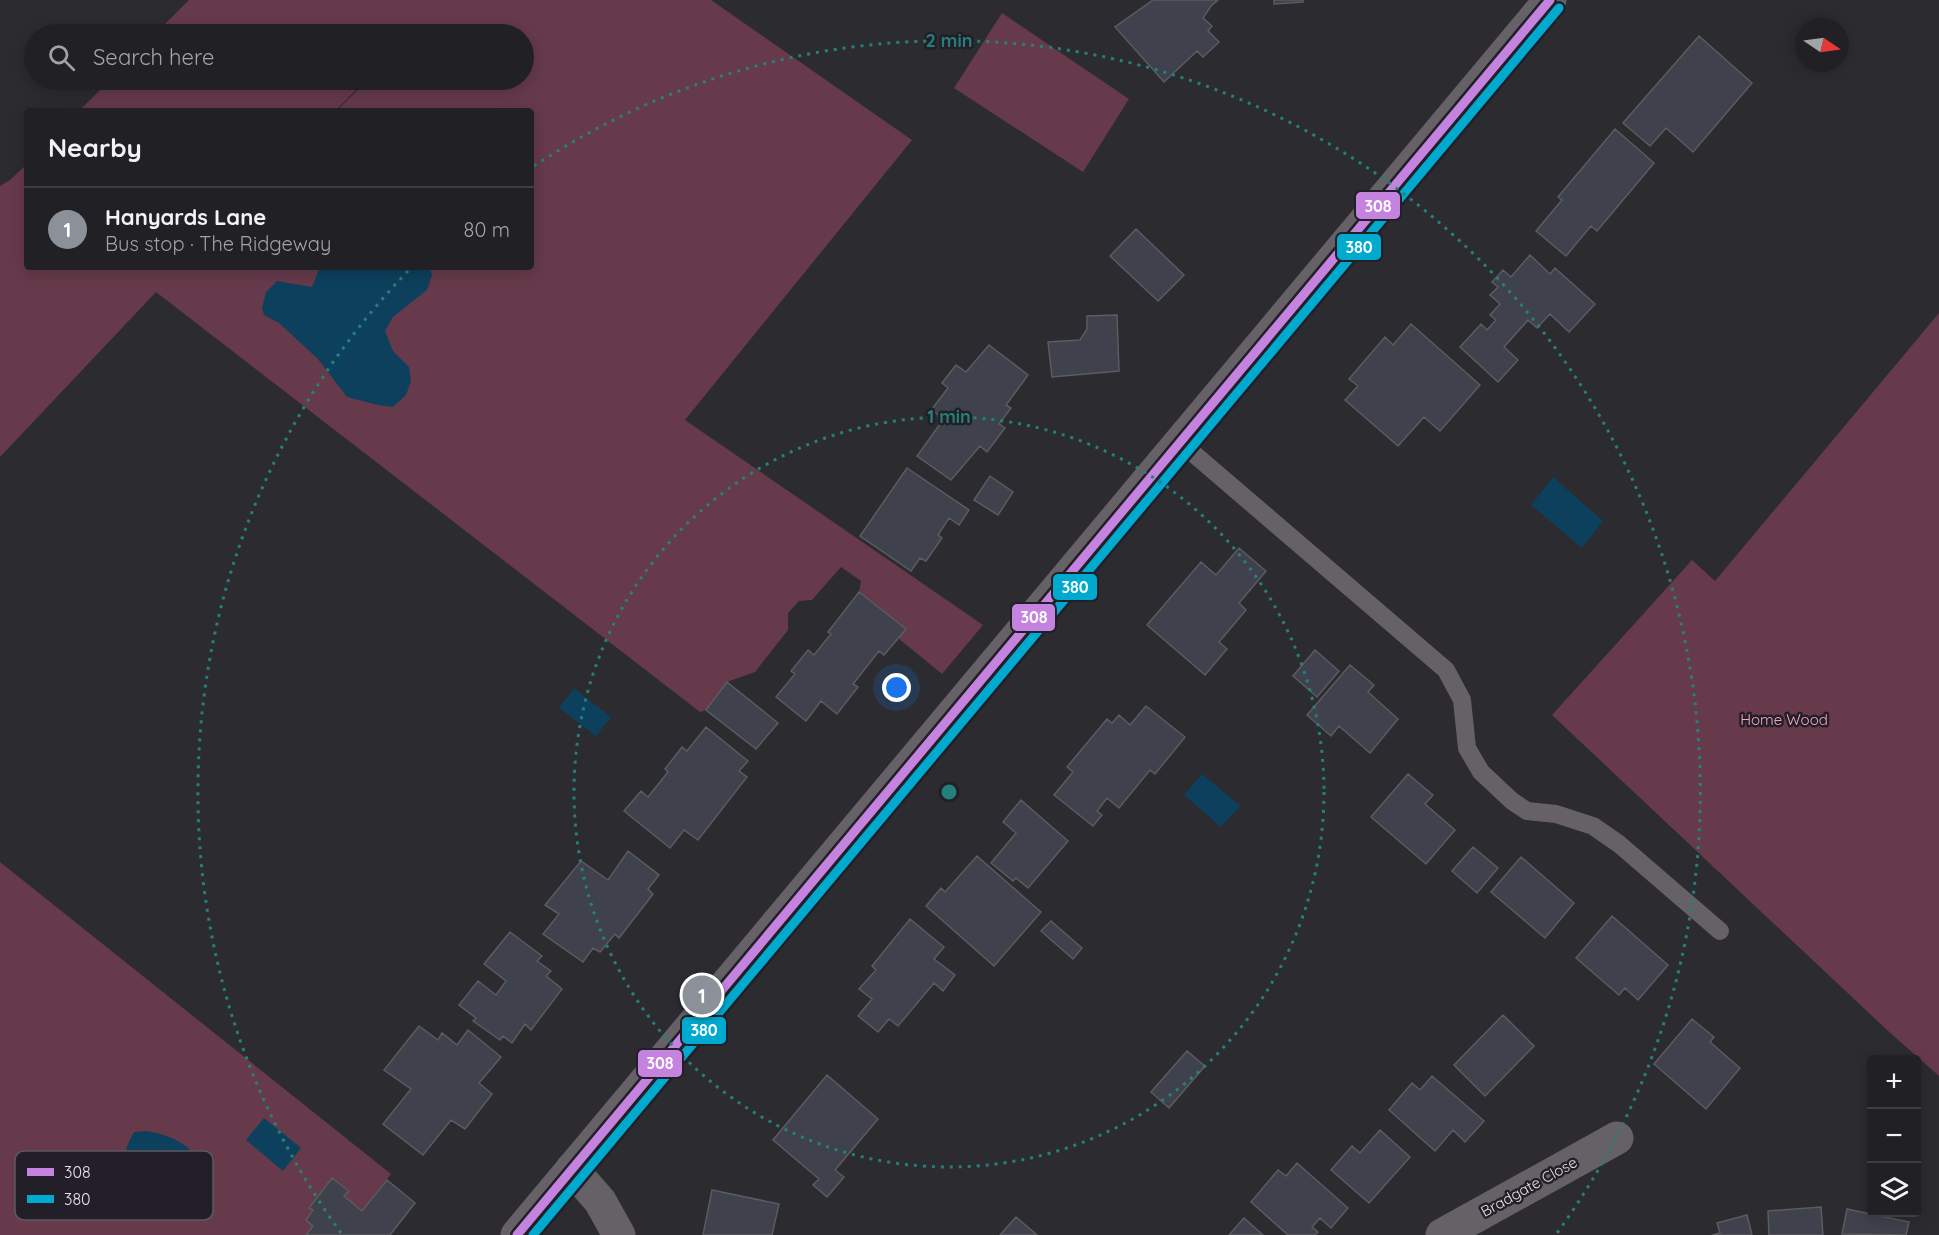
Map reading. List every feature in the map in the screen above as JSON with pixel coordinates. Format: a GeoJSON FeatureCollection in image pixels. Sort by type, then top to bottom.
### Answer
{"type":"FeatureCollection","features":[{"type":"Feature","properties":{"kind":"street"},"geometry":{"type":"LineString","coordinates":[[517,1235],[1550,0]]}},
{"type":"Feature","properties":{"kind":"street","name":"Bradgate Close"},"geometry":{"type":"LineString","coordinates":[[1442,1235],[1617,1138]]}},
{"type":"Feature","properties":{"kind":"street"},"geometry":{"type":"LineString","coordinates":[[572,1169],[600,1201],[619,1235]]}},
{"type":"Feature","properties":{"kind":"lane"},"geometry":{"type":"LineString","coordinates":[[1180,442],[1446,670],[1462,700],[1467,748],[1481,772],[1512,801],[1527,811],[1556,814],[1593,826],[1619,844],[1720,932]]}},
{"type":"Feature","properties":{"kind":"green space"},"geometry":{"type":"Polygon","coordinates":[[[189,0],[711,0],[912,140],[685,420],[983,625],[942,674],[898,638],[906,629],[859,592],[861,581],[841,567],[812,600],[799,601],[788,613],[788,630],[755,672],[727,682],[706,710],[700,712],[156,292],[0,457],[0,186],[24,167],[24,270],[534,270],[534,108],[339,108],[358,90],[534,90],[534,24],[165,24],[189,0]]]}},
{"type":"Feature","properties":{"kind":"green space"},"geometry":{"type":"Polygon","coordinates":[[[1002,13],[1129,99],[1083,172],[954,88],[1002,13]]]}},
{"type":"Feature","properties":{"kind":"green space"},"geometry":{"type":"Polygon","coordinates":[[[100,90],[356,90],[338,108],[82,108],[100,90]]]}},
{"type":"Feature","properties":{"kind":"green space","name":"Home Wood"},"geometry":{"type":"Polygon","coordinates":[[[1939,313],[1939,1076],[1921,1060],[1921,1055],[1915,1055],[1887,1030],[1552,715],[1692,560],[1715,581],[1939,313]]]}},
{"type":"Feature","properties":{"kind":"green space"},"geometry":{"type":"Polygon","coordinates":[[[0,862],[391,1174],[362,1211],[344,1196],[349,1190],[332,1178],[309,1208],[313,1210],[313,1226],[306,1235],[0,1235],[0,862]]]}},
{"type":"Feature","properties":{"kind":"water"},"geometry":{"type":"Polygon","coordinates":[[[319,270],[430,270],[432,275],[427,290],[393,317],[385,331],[393,351],[409,367],[411,381],[406,395],[393,407],[347,397],[318,359],[279,323],[264,315],[262,308],[266,292],[277,281],[312,287],[319,270]]]}},
{"type":"Feature","properties":{"kind":"water"},"geometry":{"type":"Polygon","coordinates":[[[1553,477],[1603,521],[1582,548],[1531,505],[1553,477]]]}},
{"type":"Feature","properties":{"kind":"water"},"geometry":{"type":"Polygon","coordinates":[[[574,688],[611,717],[596,736],[559,708],[574,688]]]}},
{"type":"Feature","properties":{"kind":"water"},"geometry":{"type":"Polygon","coordinates":[[[1202,774],[1240,806],[1221,827],[1184,795],[1202,774]]]}},
{"type":"Feature","properties":{"kind":"water"},"geometry":{"type":"Polygon","coordinates":[[[264,1118],[301,1148],[283,1171],[246,1140],[264,1118]]]}},
{"type":"Feature","properties":{"kind":"water"},"geometry":{"type":"Polygon","coordinates":[[[146,1131],[166,1136],[192,1151],[126,1151],[134,1132],[146,1131]]]}},
{"type":"Feature","properties":{"kind":"building"},"geometry":{"type":"Polygon","coordinates":[[[1153,0],[1218,0],[1203,18],[1212,26],[1208,31],[1219,42],[1203,57],[1197,51],[1164,82],[1115,27],[1153,0]]]}},
{"type":"Feature","properties":{"kind":"building"},"geometry":{"type":"Polygon","coordinates":[[[1274,0],[1303,0],[1303,2],[1274,4],[1274,0]]]}},
{"type":"Feature","properties":{"kind":"building"},"geometry":{"type":"Polygon","coordinates":[[[1699,36],[1752,83],[1693,152],[1666,128],[1650,146],[1623,123],[1699,36]]]}},
{"type":"Feature","properties":{"kind":"building"},"geometry":{"type":"Polygon","coordinates":[[[1615,129],[1654,163],[1597,231],[1591,226],[1566,256],[1536,231],[1562,200],[1558,197],[1615,129]]]}},
{"type":"Feature","properties":{"kind":"building"},"geometry":{"type":"Polygon","coordinates":[[[1136,229],[1184,275],[1158,301],[1110,256],[1136,229]]]}},
{"type":"Feature","properties":{"kind":"building"},"geometry":{"type":"Polygon","coordinates":[[[1530,255],[1550,274],[1555,268],[1595,304],[1569,332],[1550,314],[1537,328],[1528,320],[1504,347],[1518,360],[1498,382],[1460,347],[1481,324],[1487,330],[1496,320],[1490,315],[1500,304],[1490,295],[1498,287],[1492,282],[1503,270],[1511,277],[1530,255]]]}},
{"type":"Feature","properties":{"kind":"building"},"geometry":{"type":"Polygon","coordinates":[[[1117,315],[1119,371],[1052,377],[1048,342],[1080,340],[1087,329],[1087,316],[1117,315]]]}},
{"type":"Feature","properties":{"kind":"building"},"geometry":{"type":"Polygon","coordinates":[[[1411,324],[1480,385],[1440,431],[1424,417],[1398,446],[1345,400],[1358,386],[1349,379],[1385,337],[1393,345],[1411,324]]]}},
{"type":"Feature","properties":{"kind":"building"},"geometry":{"type":"Polygon","coordinates":[[[989,345],[1028,375],[1006,405],[1011,408],[999,424],[1005,428],[987,452],[980,446],[951,480],[917,456],[943,420],[932,409],[948,388],[942,383],[956,365],[966,372],[989,345]]]}},
{"type":"Feature","properties":{"kind":"building"},"geometry":{"type":"Polygon","coordinates":[[[907,468],[969,510],[959,525],[949,518],[938,535],[942,538],[926,561],[920,558],[911,571],[860,536],[907,468]]]}},
{"type":"Feature","properties":{"kind":"building"},"geometry":{"type":"Polygon","coordinates":[[[990,476],[1013,492],[998,515],[974,500],[990,476]]]}},
{"type":"Feature","properties":{"kind":"building"},"geometry":{"type":"Polygon","coordinates":[[[1239,548],[1266,571],[1239,603],[1246,610],[1219,642],[1227,649],[1205,675],[1147,625],[1201,562],[1216,575],[1239,548]]]}},
{"type":"Feature","properties":{"kind":"building"},"geometry":{"type":"Polygon","coordinates":[[[859,592],[906,629],[884,655],[879,651],[853,684],[858,687],[837,714],[821,701],[806,721],[776,697],[795,674],[791,671],[808,650],[814,655],[831,634],[828,632],[859,592]]]}},
{"type":"Feature","properties":{"kind":"building"},"geometry":{"type":"Polygon","coordinates":[[[1315,650],[1339,671],[1317,697],[1293,676],[1315,650]]]}},
{"type":"Feature","properties":{"kind":"building"},"geometry":{"type":"Polygon","coordinates":[[[1350,665],[1374,685],[1368,692],[1398,719],[1370,753],[1339,726],[1331,736],[1307,715],[1350,665]]]}},
{"type":"Feature","properties":{"kind":"building"},"geometry":{"type":"Polygon","coordinates":[[[727,682],[778,723],[756,749],[706,710],[727,682]]]}},
{"type":"Feature","properties":{"kind":"building"},"geometry":{"type":"Polygon","coordinates":[[[1146,706],[1185,737],[1155,774],[1150,770],[1119,808],[1107,798],[1097,811],[1102,815],[1093,826],[1054,795],[1073,772],[1067,767],[1107,719],[1112,723],[1119,715],[1130,725],[1146,706]]]}},
{"type":"Feature","properties":{"kind":"building"},"geometry":{"type":"Polygon","coordinates":[[[706,727],[748,761],[739,771],[747,777],[698,840],[684,830],[670,848],[624,811],[641,791],[648,797],[668,772],[665,769],[682,747],[687,751],[706,727]]]}},
{"type":"Feature","properties":{"kind":"building"},"geometry":{"type":"Polygon","coordinates":[[[1408,774],[1433,795],[1425,804],[1455,830],[1426,864],[1371,817],[1408,774]]]}},
{"type":"Feature","properties":{"kind":"building"},"geometry":{"type":"Polygon","coordinates":[[[1021,800],[1068,841],[1028,888],[1016,878],[1013,881],[991,863],[1016,833],[1003,822],[1021,800]]]}},
{"type":"Feature","properties":{"kind":"building"},"geometry":{"type":"Polygon","coordinates":[[[1473,847],[1498,868],[1477,893],[1452,871],[1473,847]]]}},
{"type":"Feature","properties":{"kind":"building"},"geometry":{"type":"Polygon","coordinates":[[[628,851],[659,875],[648,889],[653,894],[619,938],[615,934],[600,952],[593,948],[583,962],[543,934],[559,914],[545,905],[581,861],[608,880],[628,851]]]}},
{"type":"Feature","properties":{"kind":"building"},"geometry":{"type":"Polygon","coordinates":[[[977,856],[1041,912],[994,966],[926,906],[941,888],[945,892],[977,856]]]}},
{"type":"Feature","properties":{"kind":"building"},"geometry":{"type":"Polygon","coordinates":[[[1521,857],[1574,903],[1545,938],[1491,892],[1521,857]]]}},
{"type":"Feature","properties":{"kind":"building"},"geometry":{"type":"Polygon","coordinates":[[[1612,916],[1668,965],[1638,1000],[1625,988],[1619,995],[1576,958],[1612,916]]]}},
{"type":"Feature","properties":{"kind":"building"},"geometry":{"type":"Polygon","coordinates":[[[910,919],[944,947],[934,959],[955,975],[943,991],[934,983],[898,1026],[889,1019],[878,1032],[858,1016],[872,999],[859,989],[876,970],[872,966],[910,919]]]}},
{"type":"Feature","properties":{"kind":"building"},"geometry":{"type":"Polygon","coordinates":[[[1051,921],[1082,948],[1073,959],[1041,931],[1051,921]]]}},
{"type":"Feature","properties":{"kind":"building"},"geometry":{"type":"Polygon","coordinates":[[[510,932],[542,956],[537,961],[551,971],[546,976],[562,989],[531,1030],[525,1024],[512,1043],[503,1036],[500,1040],[473,1021],[476,1018],[459,1005],[478,981],[496,995],[506,981],[484,964],[510,932]]]}},
{"type":"Feature","properties":{"kind":"building"},"geometry":{"type":"Polygon","coordinates":[[[1503,1015],[1534,1046],[1485,1096],[1454,1065],[1503,1015]]]}},
{"type":"Feature","properties":{"kind":"building"},"geometry":{"type":"Polygon","coordinates":[[[1692,1019],[1714,1037],[1710,1042],[1740,1068],[1706,1109],[1654,1064],[1692,1019]]]}},
{"type":"Feature","properties":{"kind":"building"},"geometry":{"type":"Polygon","coordinates":[[[419,1026],[438,1040],[442,1033],[457,1045],[468,1030],[501,1057],[479,1083],[492,1094],[465,1129],[451,1120],[423,1155],[383,1124],[411,1089],[384,1070],[419,1026]]]}},
{"type":"Feature","properties":{"kind":"building"},"geometry":{"type":"Polygon","coordinates":[[[1187,1051],[1205,1066],[1169,1108],[1151,1092],[1187,1051]]]}},
{"type":"Feature","properties":{"kind":"building"},"geometry":{"type":"Polygon","coordinates":[[[827,1075],[878,1119],[835,1170],[844,1177],[827,1197],[813,1185],[819,1179],[773,1140],[827,1075]]]}},
{"type":"Feature","properties":{"kind":"building"},"geometry":{"type":"Polygon","coordinates":[[[1432,1076],[1484,1121],[1465,1142],[1453,1130],[1435,1151],[1389,1110],[1412,1083],[1420,1090],[1432,1076]]]}},
{"type":"Feature","properties":{"kind":"building"},"geometry":{"type":"Polygon","coordinates":[[[1380,1130],[1410,1157],[1369,1203],[1331,1170],[1352,1146],[1360,1153],[1380,1130]]]}},
{"type":"Feature","properties":{"kind":"building"},"geometry":{"type":"Polygon","coordinates":[[[1297,1163],[1348,1208],[1331,1228],[1320,1218],[1312,1227],[1318,1232],[1315,1235],[1288,1235],[1251,1202],[1278,1170],[1286,1176],[1297,1163]]]}},
{"type":"Feature","properties":{"kind":"building"},"geometry":{"type":"Polygon","coordinates":[[[332,1178],[349,1191],[344,1196],[362,1211],[387,1180],[415,1203],[390,1235],[306,1235],[313,1226],[306,1220],[313,1210],[309,1208],[332,1178]]]}},
{"type":"Feature","properties":{"kind":"building"},"geometry":{"type":"Polygon","coordinates":[[[712,1190],[779,1204],[772,1235],[703,1235],[712,1190]]]}},
{"type":"Feature","properties":{"kind":"building"},"geometry":{"type":"Polygon","coordinates":[[[1821,1207],[1823,1235],[1769,1235],[1768,1211],[1821,1207]]]}},
{"type":"Feature","properties":{"kind":"building"},"geometry":{"type":"Polygon","coordinates":[[[1847,1209],[1867,1213],[1867,1217],[1885,1217],[1909,1222],[1906,1235],[1842,1234],[1847,1209]]]}},
{"type":"Feature","properties":{"kind":"building"},"geometry":{"type":"Polygon","coordinates":[[[1747,1215],[1752,1235],[1712,1235],[1720,1233],[1717,1223],[1747,1215]]]}},
{"type":"Feature","properties":{"kind":"building"},"geometry":{"type":"Polygon","coordinates":[[[1016,1217],[1037,1235],[1000,1235],[1016,1217]]]}},
{"type":"Feature","properties":{"kind":"building"},"geometry":{"type":"Polygon","coordinates":[[[1244,1218],[1263,1235],[1229,1235],[1244,1218]]]}},
{"type":"Feature","properties":{"kind":"transit line","name":"308"},"geometry":{"type":"LineString","coordinates":[[517,1235],[1550,0]]}},
{"type":"Feature","properties":{"kind":"transit line","name":"380"},"geometry":{"type":"LineString","coordinates":[[533,1235],[1559,8]]}},
{"type":"Feature","properties":{"kind":"place","name":"Hanyards Lane"},"geometry":{"type":"Point","coordinates":[702,995]}}]}
